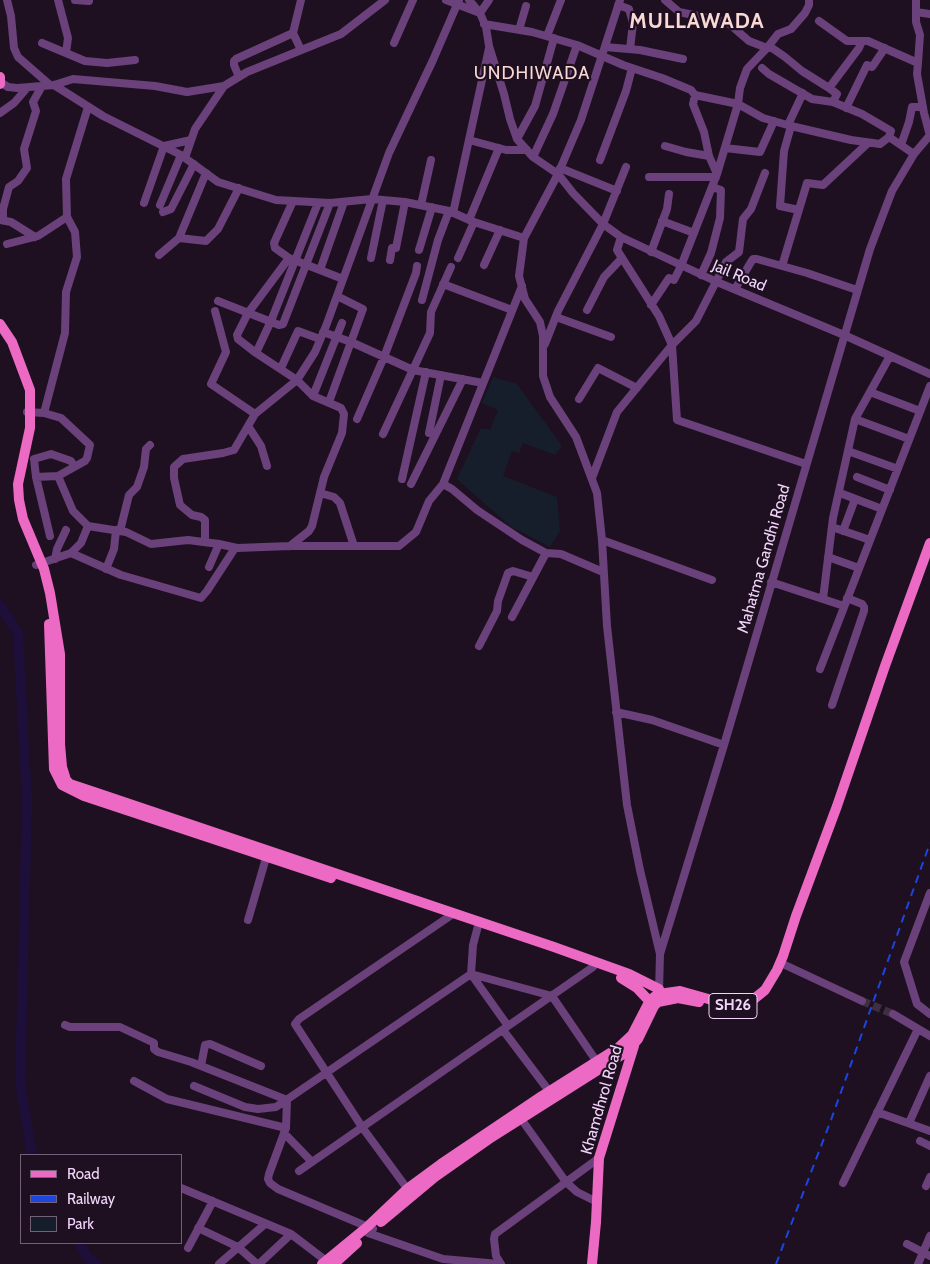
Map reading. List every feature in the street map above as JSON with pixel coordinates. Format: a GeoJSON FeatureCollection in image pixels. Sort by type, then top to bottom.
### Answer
{"type":"FeatureCollection","features":[{"type":"Feature","properties":{"kind":"main road"},"geometry":{"type":"LineString","coordinates":[[0,76],[0,83]]}},
{"type":"Feature","properties":{"kind":"main road"},"geometry":{"type":"LineString","coordinates":[[0,324],[12,342],[28,382],[29,412],[13,491],[14,510],[50,593],[60,654],[62,767],[66,780],[70,784],[629,974],[656,998]]}},
{"type":"Feature","properties":{"kind":"main road"},"geometry":{"type":"LineString","coordinates":[[0,334],[14,360],[29,412]]}},
{"type":"Feature","properties":{"kind":"main road","name":"SH26"},"geometry":{"type":"LineString","coordinates":[[656,998],[680,991],[733,1006],[749,1003],[771,982],[783,956],[930,543]]}},
{"type":"Feature","properties":{"kind":"main road","name":"SH26"},"geometry":{"type":"LineString","coordinates":[[656,998],[692,1000],[734,1013],[760,1003],[774,988],[786,965],[794,937],[930,555]]}},
{"type":"Feature","properties":{"kind":"main road"},"geometry":{"type":"LineString","coordinates":[[39,565],[50,632],[54,769],[62,785],[84,796],[266,858],[450,916],[593,967],[631,983],[656,998]]}},
{"type":"Feature","properties":{"kind":"main road"},"geometry":{"type":"LineString","coordinates":[[519,1116],[633,1040],[656,998]]}},
{"type":"Feature","properties":{"kind":"main road"},"geometry":{"type":"LineString","coordinates":[[328,1263],[369,1230],[410,1192],[484,1142],[549,1092],[633,1040]]}},
{"type":"Feature","properties":{"kind":"main road","name":"Khamdhrol Road"},"geometry":{"type":"LineString","coordinates":[[592,1264],[599,1158],[633,1040]]}},
{"type":"Feature","properties":{"kind":"street"},"geometry":{"type":"LineString","coordinates":[[7,0],[11,16],[14,48],[18,57],[48,85],[164,146],[194,164],[218,182],[276,200],[330,203],[372,199],[405,202],[451,212],[524,238]]}},
{"type":"Feature","properties":{"kind":"street"},"geometry":{"type":"LineString","coordinates":[[58,0],[68,38],[66,53]]}},
{"type":"Feature","properties":{"kind":"street"},"geometry":{"type":"LineString","coordinates":[[75,0],[89,1]]}},
{"type":"Feature","properties":{"kind":"street"},"geometry":{"type":"LineString","coordinates":[[300,0],[293,33],[301,50]]}},
{"type":"Feature","properties":{"kind":"street"},"geometry":{"type":"LineString","coordinates":[[0,83],[8,87],[27,88],[73,79],[155,86],[187,92],[224,86],[258,68],[342,34],[374,3],[385,0]]}},
{"type":"Feature","properties":{"kind":"street"},"geometry":{"type":"LineString","coordinates":[[394,43],[413,0]]}},
{"type":"Feature","properties":{"kind":"street"},"geometry":{"type":"LineString","coordinates":[[446,0],[458,2],[480,13]]}},
{"type":"Feature","properties":{"kind":"street"},"geometry":{"type":"LineString","coordinates":[[469,0],[480,13],[484,24],[517,139],[530,154],[559,171],[617,191]]}},
{"type":"Feature","properties":{"kind":"street"},"geometry":{"type":"LineString","coordinates":[[480,13],[489,0]]}},
{"type":"Feature","properties":{"kind":"street"},"geometry":{"type":"LineString","coordinates":[[517,139],[535,106],[550,37],[561,0]]}},
{"type":"Feature","properties":{"kind":"street"},"geometry":{"type":"LineString","coordinates":[[665,0],[679,12],[727,22],[749,41],[772,48],[837,94],[833,102]]}},
{"type":"Feature","properties":{"kind":"street"},"geometry":{"type":"LineString","coordinates":[[651,305],[669,278],[674,280],[681,266],[716,176],[738,104],[740,88],[748,69],[778,34],[791,29],[805,13],[809,5],[808,0]]}},
{"type":"Feature","properties":{"kind":"street"},"geometry":{"type":"LineString","coordinates":[[916,0],[916,22],[920,35],[917,74],[922,106],[930,136]]}},
{"type":"Feature","properties":{"kind":"street"},"geometry":{"type":"LineString","coordinates":[[205,542],[205,520],[192,515],[180,505],[174,478],[174,467],[184,459],[234,450],[255,414],[297,380],[315,352],[389,153],[458,2]]}},
{"type":"Feature","properties":{"kind":"street"},"geometry":{"type":"LineString","coordinates":[[630,49],[633,23],[629,9],[619,3],[581,120],[559,171],[524,238],[519,276],[525,299],[540,322],[543,336],[542,376],[550,397],[576,437],[597,493],[616,712],[631,831],[660,954]]}},
{"type":"Feature","properties":{"kind":"street"},"geometry":{"type":"LineString","coordinates":[[519,30],[526,6]]}},
{"type":"Feature","properties":{"kind":"street"},"geometry":{"type":"LineString","coordinates":[[916,12],[930,14]]}},
{"type":"Feature","properties":{"kind":"street"},"geometry":{"type":"LineString","coordinates":[[818,21],[847,41],[868,41],[918,63]]}},
{"type":"Feature","properties":{"kind":"street"},"geometry":{"type":"LineString","coordinates":[[484,24],[550,37],[603,51],[630,49],[656,52],[683,59]]}},
{"type":"Feature","properties":{"kind":"street"},"geometry":{"type":"LineString","coordinates":[[239,77],[234,61],[293,33]]}},
{"type":"Feature","properties":{"kind":"street"},"geometry":{"type":"LineString","coordinates":[[829,88],[859,48],[862,41]]}},
{"type":"Feature","properties":{"kind":"street"},"geometry":{"type":"LineString","coordinates":[[42,43],[86,61],[96,63],[135,60]]}},
{"type":"Feature","properties":{"kind":"street"},"geometry":{"type":"LineString","coordinates":[[530,154],[554,114],[577,45]]}},
{"type":"Feature","properties":{"kind":"street"},"geometry":{"type":"LineString","coordinates":[[422,300],[438,240],[451,212],[489,46]]}},
{"type":"Feature","properties":{"kind":"street"},"geometry":{"type":"LineString","coordinates":[[846,108],[867,65],[872,67],[884,48]]}},
{"type":"Feature","properties":{"kind":"street"},"geometry":{"type":"LineString","coordinates":[[603,51],[632,68],[662,78],[690,90],[695,95],[738,104],[763,118],[868,143],[880,144],[889,137],[891,131],[862,114],[833,102],[812,99],[762,68]]}},
{"type":"Feature","properties":{"kind":"street"},"geometry":{"type":"LineString","coordinates":[[252,52],[258,68]]}},
{"type":"Feature","properties":{"kind":"street"},"geometry":{"type":"LineString","coordinates":[[600,160],[626,91],[632,68]]}},
{"type":"Feature","properties":{"kind":"street"},"geometry":{"type":"LineString","coordinates":[[34,237],[12,222],[1,220],[10,188],[18,181],[27,168],[24,149],[36,111],[34,102],[48,85]]}},
{"type":"Feature","properties":{"kind":"street"},"geometry":{"type":"LineString","coordinates":[[194,164],[171,210],[161,208],[194,129],[224,86]]}},
{"type":"Feature","properties":{"kind":"street"},"geometry":{"type":"LineString","coordinates":[[0,113],[14,103],[27,88]]}},
{"type":"Feature","properties":{"kind":"street"},"geometry":{"type":"LineString","coordinates":[[799,210],[780,206],[784,152],[789,125],[803,93]]}},
{"type":"Feature","properties":{"kind":"street"},"geometry":{"type":"LineString","coordinates":[[695,95],[693,104],[704,132],[716,176]]}},
{"type":"Feature","properties":{"kind":"street"},"geometry":{"type":"LineString","coordinates":[[901,145],[912,107],[922,106]]}},
{"type":"Feature","properties":{"kind":"street"},"geometry":{"type":"LineString","coordinates":[[44,413],[66,333],[66,292],[77,257],[75,232],[67,217],[66,179],[88,107]]}},
{"type":"Feature","properties":{"kind":"street"},"geometry":{"type":"LineString","coordinates":[[725,148],[760,152],[774,121]]}},
{"type":"Feature","properties":{"kind":"street","name":"Mahatma Gandhi Road"},"geometry":{"type":"LineString","coordinates":[[656,998],[660,954],[724,745],[870,249],[892,191],[914,154],[930,136]]}},
{"type":"Feature","properties":{"kind":"street"},"geometry":{"type":"LineString","coordinates":[[889,137],[914,154]]}},
{"type":"Feature","properties":{"kind":"street"},"geometry":{"type":"LineString","coordinates":[[164,146],[191,140]]}},
{"type":"Feature","properties":{"kind":"street"},"geometry":{"type":"LineString","coordinates":[[469,140],[530,154]]}},
{"type":"Feature","properties":{"kind":"street"},"geometry":{"type":"LineString","coordinates":[[782,266],[807,183],[823,185],[868,143]]}},
{"type":"Feature","properties":{"kind":"street"},"geometry":{"type":"LineString","coordinates":[[144,203],[164,146]]}},
{"type":"Feature","properties":{"kind":"street"},"geometry":{"type":"LineString","coordinates":[[665,146],[709,156]]}},
{"type":"Feature","properties":{"kind":"street"},"geometry":{"type":"LineString","coordinates":[[458,258],[498,148]]}},
{"type":"Feature","properties":{"kind":"street"},"geometry":{"type":"LineString","coordinates":[[421,205],[432,160]]}},
{"type":"Feature","properties":{"kind":"street"},"geometry":{"type":"LineString","coordinates":[[542,350],[556,317],[603,224],[626,167]]}},
{"type":"Feature","properties":{"kind":"street","name":"Jail Road"},"geometry":{"type":"LineString","coordinates":[[559,171],[573,193],[603,224],[621,238],[716,282],[844,335],[930,374]]}},
{"type":"Feature","properties":{"kind":"street"},"geometry":{"type":"LineString","coordinates":[[160,255],[179,238],[206,173]]}},
{"type":"Feature","properties":{"kind":"street"},"geometry":{"type":"LineString","coordinates":[[592,478],[618,412],[672,345],[696,321],[727,260],[739,252],[744,219],[751,209],[765,173]]}},
{"type":"Feature","properties":{"kind":"street"},"geometry":{"type":"LineString","coordinates":[[649,177],[716,176]]}},
{"type":"Feature","properties":{"kind":"street"},"geometry":{"type":"LineString","coordinates":[[701,275],[711,253],[720,218],[721,190],[712,187]]}},
{"type":"Feature","properties":{"kind":"street"},"geometry":{"type":"LineString","coordinates":[[179,238],[206,241],[218,229],[238,188]]}},
{"type":"Feature","properties":{"kind":"street"},"geometry":{"type":"LineString","coordinates":[[651,252],[669,194]]}},
{"type":"Feature","properties":{"kind":"street"},"geometry":{"type":"LineString","coordinates":[[370,258],[383,200]]}},
{"type":"Feature","properties":{"kind":"street"},"geometry":{"type":"LineString","coordinates":[[293,201],[274,242],[275,248],[292,260],[343,279]]}},
{"type":"Feature","properties":{"kind":"street"},"geometry":{"type":"LineString","coordinates":[[320,270],[344,202]]}},
{"type":"Feature","properties":{"kind":"street"},"geometry":{"type":"LineString","coordinates":[[390,260],[392,248],[396,248],[405,202]]}},
{"type":"Feature","properties":{"kind":"street"},"geometry":{"type":"LineString","coordinates":[[256,353],[272,322],[292,260],[318,203]]}},
{"type":"Feature","properties":{"kind":"street"},"geometry":{"type":"LineString","coordinates":[[218,301],[279,325],[283,324],[330,203]]}},
{"type":"Feature","properties":{"kind":"street"},"geometry":{"type":"LineString","coordinates":[[419,250],[432,207]]}},
{"type":"Feature","properties":{"kind":"street"},"geometry":{"type":"LineString","coordinates":[[7,244],[34,237],[67,217]]}},
{"type":"Feature","properties":{"kind":"street"},"geometry":{"type":"LineString","coordinates":[[662,221],[694,233]]}},
{"type":"Feature","properties":{"kind":"street"},"geometry":{"type":"LineString","coordinates":[[484,264],[500,230]]}},
{"type":"Feature","properties":{"kind":"street"},"geometry":{"type":"LineString","coordinates":[[621,238],[617,250],[659,316],[672,345],[677,420],[806,464]]}},
{"type":"Feature","properties":{"kind":"street"},"geometry":{"type":"LineString","coordinates":[[587,310],[604,277],[622,258]]}},
{"type":"Feature","properties":{"kind":"street"},"geometry":{"type":"LineString","coordinates":[[735,289],[753,259],[757,259],[857,290]]}},
{"type":"Feature","properties":{"kind":"street"},"geometry":{"type":"LineString","coordinates":[[290,546],[311,529],[324,476],[342,433],[343,410],[313,396],[297,380],[281,368],[241,342],[237,335],[248,313],[292,260]]}},
{"type":"Feature","properties":{"kind":"street"},"geometry":{"type":"LineString","coordinates":[[357,419],[384,357],[417,266]]}},
{"type":"Feature","properties":{"kind":"street"},"geometry":{"type":"LineString","coordinates":[[383,434],[430,334],[431,312],[451,267]]}},
{"type":"Feature","properties":{"kind":"street"},"geometry":{"type":"LineString","coordinates":[[443,284],[512,310]]}},
{"type":"Feature","properties":{"kind":"street"},"geometry":{"type":"LineString","coordinates":[[58,476],[73,511],[88,526],[126,532],[151,544],[188,540],[235,548],[399,546],[416,532],[429,501],[443,484],[522,286]]}},
{"type":"Feature","properties":{"kind":"street"},"geometry":{"type":"LineString","coordinates":[[329,402],[363,309],[337,296]]}},
{"type":"Feature","properties":{"kind":"street"},"geometry":{"type":"LineString","coordinates":[[215,311],[226,352],[211,384],[255,414]]}},
{"type":"Feature","properties":{"kind":"street"},"geometry":{"type":"LineString","coordinates":[[556,317],[611,337]]}},
{"type":"Feature","properties":{"kind":"street"},"geometry":{"type":"LineString","coordinates":[[313,396],[342,323]]}},
{"type":"Feature","properties":{"kind":"street"},"geometry":{"type":"LineString","coordinates":[[281,368],[298,331],[336,337],[351,342],[413,370],[483,383]]}},
{"type":"Feature","properties":{"kind":"street"},"geometry":{"type":"LineString","coordinates":[[822,599],[832,527],[855,419],[890,356]]}},
{"type":"Feature","properties":{"kind":"street"},"geometry":{"type":"LineString","coordinates":[[579,400],[598,368],[637,388]]}},
{"type":"Feature","properties":{"kind":"street"},"geometry":{"type":"LineString","coordinates":[[402,479],[426,372]]}},
{"type":"Feature","properties":{"kind":"street"},"geometry":{"type":"LineString","coordinates":[[429,434],[442,375]]}},
{"type":"Feature","properties":{"kind":"street"},"geometry":{"type":"LineString","coordinates":[[411,484],[464,379]]}},
{"type":"Feature","properties":{"kind":"street"},"geometry":{"type":"LineString","coordinates":[[820,669],[930,386]]}},
{"type":"Feature","properties":{"kind":"street"},"geometry":{"type":"LineString","coordinates":[[870,392],[920,411]]}},
{"type":"Feature","properties":{"kind":"street"},"geometry":{"type":"LineString","coordinates":[[29,412],[44,413],[61,418],[90,445],[87,458],[83,462],[58,476],[36,477]]}},
{"type":"Feature","properties":{"kind":"street"},"geometry":{"type":"LineString","coordinates":[[855,419],[909,439]]}},
{"type":"Feature","properties":{"kind":"street"},"geometry":{"type":"LineString","coordinates":[[248,426],[261,446],[267,466]]}},
{"type":"Feature","properties":{"kind":"street"},"geometry":{"type":"LineString","coordinates":[[106,569],[114,549],[129,495],[137,487],[144,467],[146,449],[150,445]]}},
{"type":"Feature","properties":{"kind":"street"},"geometry":{"type":"LineString","coordinates":[[848,451],[898,469]]}},
{"type":"Feature","properties":{"kind":"street"},"geometry":{"type":"LineString","coordinates":[[50,536],[36,477],[34,459],[51,454],[70,461],[74,466]]}},
{"type":"Feature","properties":{"kind":"street"},"geometry":{"type":"LineString","coordinates":[[857,477],[890,490]]}},
{"type":"Feature","properties":{"kind":"street"},"geometry":{"type":"LineString","coordinates":[[443,484],[509,532],[546,553],[561,554],[603,572]]}},
{"type":"Feature","properties":{"kind":"street"},"geometry":{"type":"LineString","coordinates":[[320,493],[334,497],[340,503],[354,546]]}},
{"type":"Feature","properties":{"kind":"street"},"geometry":{"type":"LineString","coordinates":[[840,493],[882,509]]}},
{"type":"Feature","properties":{"kind":"street"},"geometry":{"type":"LineString","coordinates":[[844,531],[855,499]]}},
{"type":"Feature","properties":{"kind":"street"},"geometry":{"type":"LineString","coordinates":[[39,565],[72,553],[81,542],[88,526]]}},
{"type":"Feature","properties":{"kind":"street"},"geometry":{"type":"LineString","coordinates":[[832,527],[870,540]]}},
{"type":"Feature","properties":{"kind":"street"},"geometry":{"type":"LineString","coordinates":[[56,559],[57,549],[66,530]]}},
{"type":"Feature","properties":{"kind":"street"},"geometry":{"type":"LineString","coordinates":[[602,540],[712,580]]}},
{"type":"Feature","properties":{"kind":"street"},"geometry":{"type":"LineString","coordinates":[[209,567],[220,544]]}},
{"type":"Feature","properties":{"kind":"street"},"geometry":{"type":"LineString","coordinates":[[72,553],[121,575],[201,598],[208,591],[235,548]]}},
{"type":"Feature","properties":{"kind":"street"},"geometry":{"type":"LineString","coordinates":[[512,617],[546,553]]}},
{"type":"Feature","properties":{"kind":"street"},"geometry":{"type":"LineString","coordinates":[[828,557],[859,568]]}},
{"type":"Feature","properties":{"kind":"street"},"geometry":{"type":"LineString","coordinates":[[479,646],[497,611],[498,601],[508,573],[513,571],[533,577]]}},
{"type":"Feature","properties":{"kind":"street"},"geometry":{"type":"LineString","coordinates":[[771,582],[822,599],[862,604],[864,607],[832,705]]}},
{"type":"Feature","properties":{"kind":"street"},"geometry":{"type":"LineString","coordinates":[[616,712],[652,720],[724,745]]}},
{"type":"Feature","properties":{"kind":"street"},"geometry":{"type":"LineString","coordinates":[[248,920],[266,858]]}},
{"type":"Feature","properties":{"kind":"street"},"geometry":{"type":"LineString","coordinates":[[930,893],[904,962],[917,1004],[930,1014]]}},
{"type":"Feature","properties":{"kind":"street"},"geometry":{"type":"LineString","coordinates":[[410,1192],[362,1127],[295,1024],[299,1019],[450,916]]}},
{"type":"Feature","properties":{"kind":"street"},"geometry":{"type":"LineString","coordinates":[[478,926],[473,945],[471,974],[549,1092]]}},
{"type":"Feature","properties":{"kind":"street"},"geometry":{"type":"LineString","coordinates":[[786,965],[862,1001]]}},
{"type":"Feature","properties":{"kind":"street"},"geometry":{"type":"LineString","coordinates":[[299,1170],[593,967]]}},
{"type":"Feature","properties":{"kind":"street"},"geometry":{"type":"LineString","coordinates":[[194,1086],[232,1103],[258,1109],[276,1107],[471,974],[552,996],[597,1062]]}},
{"type":"Feature","properties":{"kind":"street"},"geometry":{"type":"LineString","coordinates":[[894,1014],[930,1036]]}},
{"type":"Feature","properties":{"kind":"street"},"geometry":{"type":"LineString","coordinates":[[65,1025],[70,1027],[120,1027],[152,1042],[154,1049],[158,1052],[201,1066],[288,1100]]}},
{"type":"Feature","properties":{"kind":"street"},"geometry":{"type":"LineString","coordinates":[[843,1183],[918,1029]]}},
{"type":"Feature","properties":{"kind":"street"},"geometry":{"type":"LineString","coordinates":[[201,1066],[205,1045],[210,1044],[261,1066]]}},
{"type":"Feature","properties":{"kind":"street"},"geometry":{"type":"LineString","coordinates":[[909,1123],[930,1076]]}},
{"type":"Feature","properties":{"kind":"street"},"geometry":{"type":"LineString","coordinates":[[134,1080],[167,1099],[285,1130],[312,1162]]}},
{"type":"Feature","properties":{"kind":"street"},"geometry":{"type":"LineString","coordinates":[[288,1100],[285,1130],[269,1174],[268,1179],[270,1183],[278,1189],[369,1230],[443,1259],[471,1263],[500,1264],[496,1256],[495,1234],[599,1158]]}},
{"type":"Feature","properties":{"kind":"street"},"geometry":{"type":"LineString","coordinates":[[877,1112],[930,1131]]}},
{"type":"Feature","properties":{"kind":"street"},"geometry":{"type":"LineString","coordinates":[[519,1116],[566,1182],[577,1192],[597,1202]]}},
{"type":"Feature","properties":{"kind":"street"},"geometry":{"type":"LineString","coordinates":[[920,1141],[930,1146]]}},
{"type":"Feature","properties":{"kind":"street"},"geometry":{"type":"LineString","coordinates":[[926,1186],[930,1177]]}},
{"type":"Feature","properties":{"kind":"street"},"geometry":{"type":"LineString","coordinates":[[182,1188],[291,1234],[328,1263]]}},
{"type":"Feature","properties":{"kind":"street"},"geometry":{"type":"LineString","coordinates":[[188,1248],[213,1201]]}},
{"type":"Feature","properties":{"kind":"street"},"geometry":{"type":"LineString","coordinates":[[219,1264],[265,1224]]}},
{"type":"Feature","properties":{"kind":"street"},"geometry":{"type":"LineString","coordinates":[[198,1228],[238,1247],[258,1264],[291,1234]]}},
{"type":"Feature","properties":{"kind":"street"},"geometry":{"type":"LineString","coordinates":[[918,1264],[926,1254],[930,1236]]}},
{"type":"Feature","properties":{"kind":"street"},"geometry":{"type":"LineString","coordinates":[[907,1244],[926,1254]]}},
{"type":"Feature","properties":{"kind":"green space"},"geometry":{"type":"Polygon","coordinates":[[[493,377],[517,384],[562,446],[555,455],[523,443],[519,453],[512,451],[503,476],[557,497],[560,531],[550,547],[510,526],[457,479],[481,428],[490,430],[498,410],[482,403],[493,377]]]}},
{"type":"Feature","properties":{"kind":"waterway"},"geometry":{"type":"LineString","coordinates":[[0,605],[18,633],[27,802],[20,1083],[32,1154]]}},
{"type":"Feature","properties":{"kind":"waterway"},"geometry":{"type":"LineString","coordinates":[[80,1244],[88,1258],[96,1264]]}},
{"type":"Feature","properties":{"kind":"tunnel"},"geometry":{"type":"LineString","coordinates":[[862,1001],[893,1014]]}},
{"type":"Feature","properties":{"kind":"railway"},"geometry":{"type":"LineString","coordinates":[[776,1264],[831,1120],[930,843]]}},
{"type":"Feature","properties":{"kind":"district","name":"MULLAWADA"},"geometry":{"type":"Point","coordinates":[697,22]}},
{"type":"Feature","properties":{"kind":"district","name":"UNDHIWADA"},"geometry":{"type":"Point","coordinates":[532,74]}}]}
